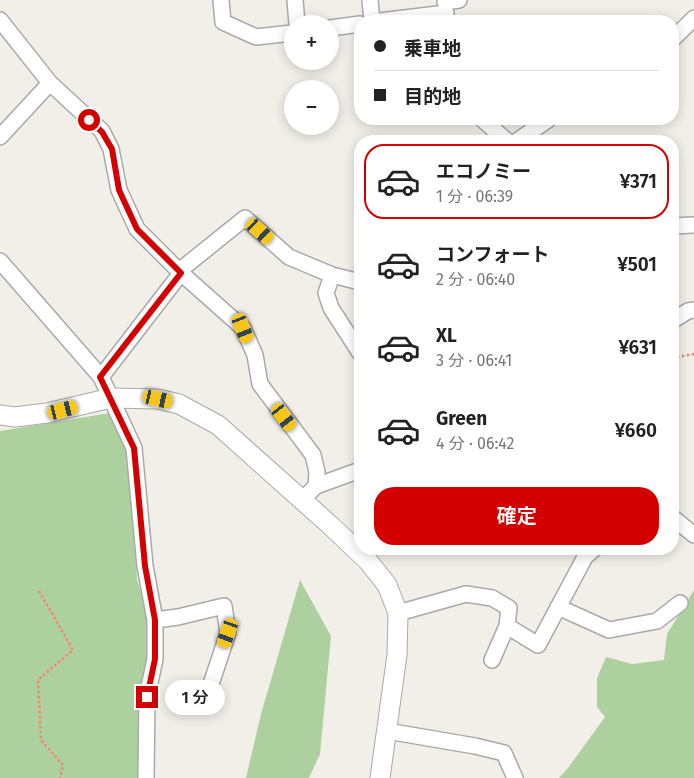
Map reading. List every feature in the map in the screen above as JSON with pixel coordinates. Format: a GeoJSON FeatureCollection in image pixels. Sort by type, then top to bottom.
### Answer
{"type":"FeatureCollection","features":[{"type":"Feature","properties":{"kind":"street"},"geometry":{"type":"LineString","coordinates":[[221,0],[223,22],[256,37],[284,34]]}},
{"type":"Feature","properties":{"kind":"street"},"geometry":{"type":"LineString","coordinates":[[294,0],[296,15]]}},
{"type":"Feature","properties":{"kind":"street"},"geometry":{"type":"LineString","coordinates":[[370,0],[371,15]]}},
{"type":"Feature","properties":{"kind":"street"},"geometry":{"type":"LineString","coordinates":[[409,15],[448,7]]}},
{"type":"Feature","properties":{"kind":"street"},"geometry":{"type":"LineString","coordinates":[[679,33],[694,18]]}},
{"type":"Feature","properties":{"kind":"street"},"geometry":{"type":"LineString","coordinates":[[0,20],[50,84],[102,132],[112,149],[119,190],[137,229],[181,273],[243,328],[255,355],[260,384],[314,455],[317,472],[316,486]]}},
{"type":"Feature","properties":{"kind":"street"},"geometry":{"type":"LineString","coordinates":[[339,27],[354,25]]}},
{"type":"Feature","properties":{"kind":"street"},"geometry":{"type":"LineString","coordinates":[[0,137],[50,84]]}},
{"type":"Feature","properties":{"kind":"street"},"geometry":{"type":"LineString","coordinates":[[489,125],[500,135]]}},
{"type":"Feature","properties":{"kind":"street"},"geometry":{"type":"LineString","coordinates":[[526,135],[540,125]]}},
{"type":"Feature","properties":{"kind":"street"},"geometry":{"type":"LineString","coordinates":[[100,377],[184,267],[245,218],[289,257],[332,275],[354,280]]}},
{"type":"Feature","properties":{"kind":"street"},"geometry":{"type":"LineString","coordinates":[[679,226],[694,225]]}},
{"type":"Feature","properties":{"kind":"street"},"geometry":{"type":"LineString","coordinates":[[0,262],[100,377],[134,448],[145,566],[155,620],[155,659],[147,697],[146,778]]}},
{"type":"Feature","properties":{"kind":"street"},"geometry":{"type":"LineString","coordinates":[[332,275],[326,293],[330,308],[354,344]]}},
{"type":"Feature","properties":{"kind":"street"},"geometry":{"type":"LineString","coordinates":[[679,317],[688,311],[694,310]]}},
{"type":"Feature","properties":{"kind":"street"},"geometry":{"type":"LineString","coordinates":[[0,415],[14,417],[48,413],[111,398],[158,399],[179,404],[218,425],[354,548]]}},
{"type":"Feature","properties":{"kind":"street"},"geometry":{"type":"LineString","coordinates":[[302,500],[316,486],[354,472]]}},
{"type":"Feature","properties":{"kind":"street"},"geometry":{"type":"LineString","coordinates":[[679,522],[694,534]]}},
{"type":"Feature","properties":{"kind":"street"},"geometry":{"type":"LineString","coordinates":[[362,555],[387,585],[398,613],[398,656],[380,778]]}},
{"type":"Feature","properties":{"kind":"street"},"geometry":{"type":"LineString","coordinates":[[507,626],[538,644],[588,555]]}},
{"type":"Feature","properties":{"kind":"street"},"geometry":{"type":"LineString","coordinates":[[398,613],[466,594],[492,598],[509,608],[507,626],[492,660]]}},
{"type":"Feature","properties":{"kind":"street"},"geometry":{"type":"LineString","coordinates":[[558,607],[609,630],[656,621],[680,603]]}},
{"type":"Feature","properties":{"kind":"street"},"geometry":{"type":"LineString","coordinates":[[155,620],[178,617],[224,606],[228,633],[212,681]]}},
{"type":"Feature","properties":{"kind":"street"},"geometry":{"type":"LineString","coordinates":[[387,731],[504,753],[514,778]]}},
{"type":"Feature","properties":{"kind":"path"},"geometry":{"type":"LineString","coordinates":[[679,357],[694,354]]}},
{"type":"Feature","properties":{"kind":"path"},"geometry":{"type":"LineString","coordinates":[[39,591],[73,650],[38,680],[41,740],[63,765],[60,778]]}},
{"type":"Feature","properties":{"kind":"green space"},"geometry":{"type":"Polygon","coordinates":[[[110,413],[130,461],[137,580],[150,619],[141,778],[0,778],[0,431],[110,413]]]}},
{"type":"Feature","properties":{"kind":"green space"},"geometry":{"type":"Polygon","coordinates":[[[300,580],[331,636],[320,754],[309,778],[246,778],[261,714],[300,580]]]}},
{"type":"Feature","properties":{"kind":"green space"},"geometry":{"type":"Polygon","coordinates":[[[694,590],[694,778],[559,778],[605,717],[597,707],[597,678],[606,657],[632,664],[664,660],[667,634],[694,590]]]}},
{"type":"Feature","properties":{"kind":"route"},"geometry":{"type":"LineString","coordinates":[[89,120],[102,132],[112,149],[119,190],[137,229],[181,273],[100,377],[134,448],[145,566],[155,620],[155,659],[147,697]]}}]}
